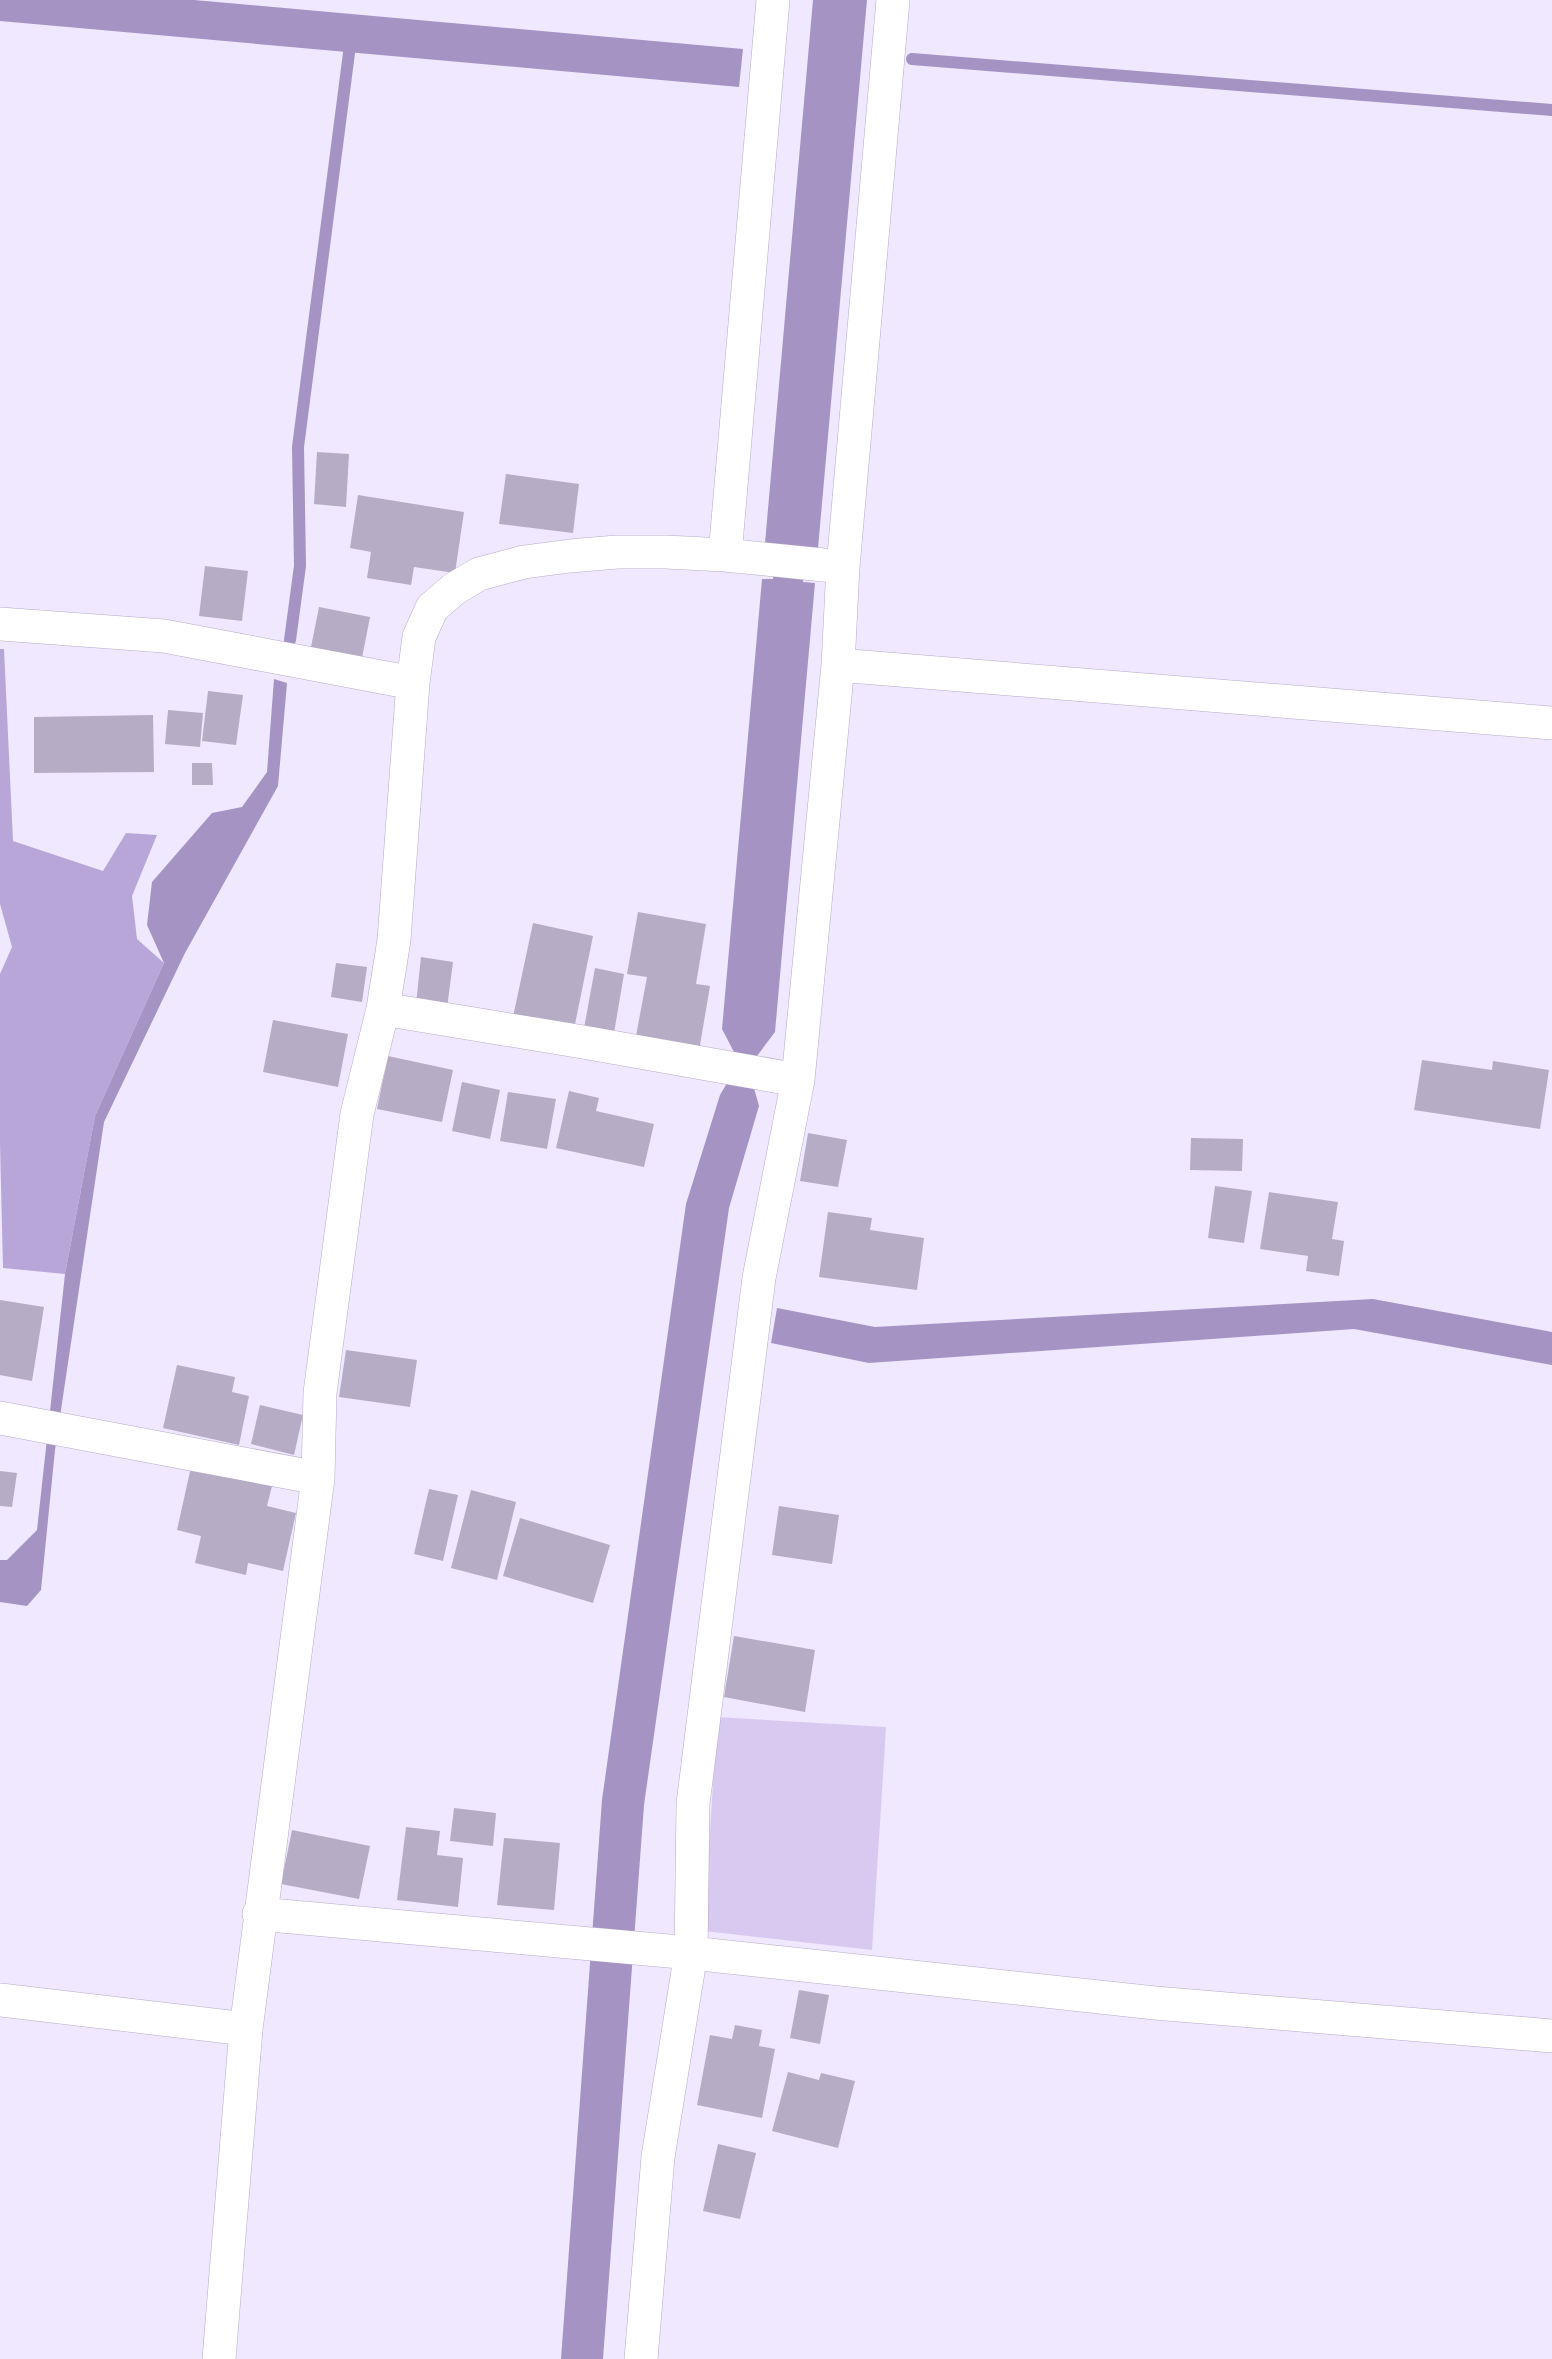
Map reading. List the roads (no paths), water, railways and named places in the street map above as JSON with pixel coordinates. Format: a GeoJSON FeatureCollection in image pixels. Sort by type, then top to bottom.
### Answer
{"type":"FeatureCollection","features":[{"type":"Feature","properties":{"kind":"street"},"geometry":{"type":"LineString","coordinates":[[725,555],[773,0]]}},
{"type":"Feature","properties":{"kind":"street"},"geometry":{"type":"LineString","coordinates":[[641,2359],[658,2157],[691,1953],[695,1780],[759,1278],[798,1080],[838,665],[828,565],[893,0]]}},
{"type":"Feature","properties":{"kind":"street"},"geometry":{"type":"LineString","coordinates":[[219,2359],[246,2029],[318,1478],[320,1393],[356,1125],[383,1009],[394,940],[413,683],[419,637],[432,608],[454,589],[479,574],[524,561],[617,552],[725,555],[828,565]]}},
{"type":"Feature","properties":{"kind":"street"},"geometry":{"type":"LineString","coordinates":[[0,624],[164,636],[413,683]]}},
{"type":"Feature","properties":{"kind":"street"},"geometry":{"type":"LineString","coordinates":[[838,665],[1552,723]]}},
{"type":"Feature","properties":{"kind":"street"},"geometry":{"type":"LineString","coordinates":[[383,1009],[798,1080]]}},
{"type":"Feature","properties":{"kind":"street"},"geometry":{"type":"LineString","coordinates":[[0,1418],[318,1478]]}},
{"type":"Feature","properties":{"kind":"street"},"geometry":{"type":"LineString","coordinates":[[260,1914],[691,1953],[1155,2003],[1552,2036]]}},
{"type":"Feature","properties":{"kind":"street"},"geometry":{"type":"LineString","coordinates":[[0,2000],[246,2029]]}},
{"type":"Feature","properties":{"kind":"waterway"},"geometry":{"type":"LineString","coordinates":[[290,640],[300,566],[298,447],[349,53]]}},
{"type":"Feature","properties":{"kind":"waterway"},"geometry":{"type":"LineString","coordinates":[[912,59],[1552,110]]}}]}
